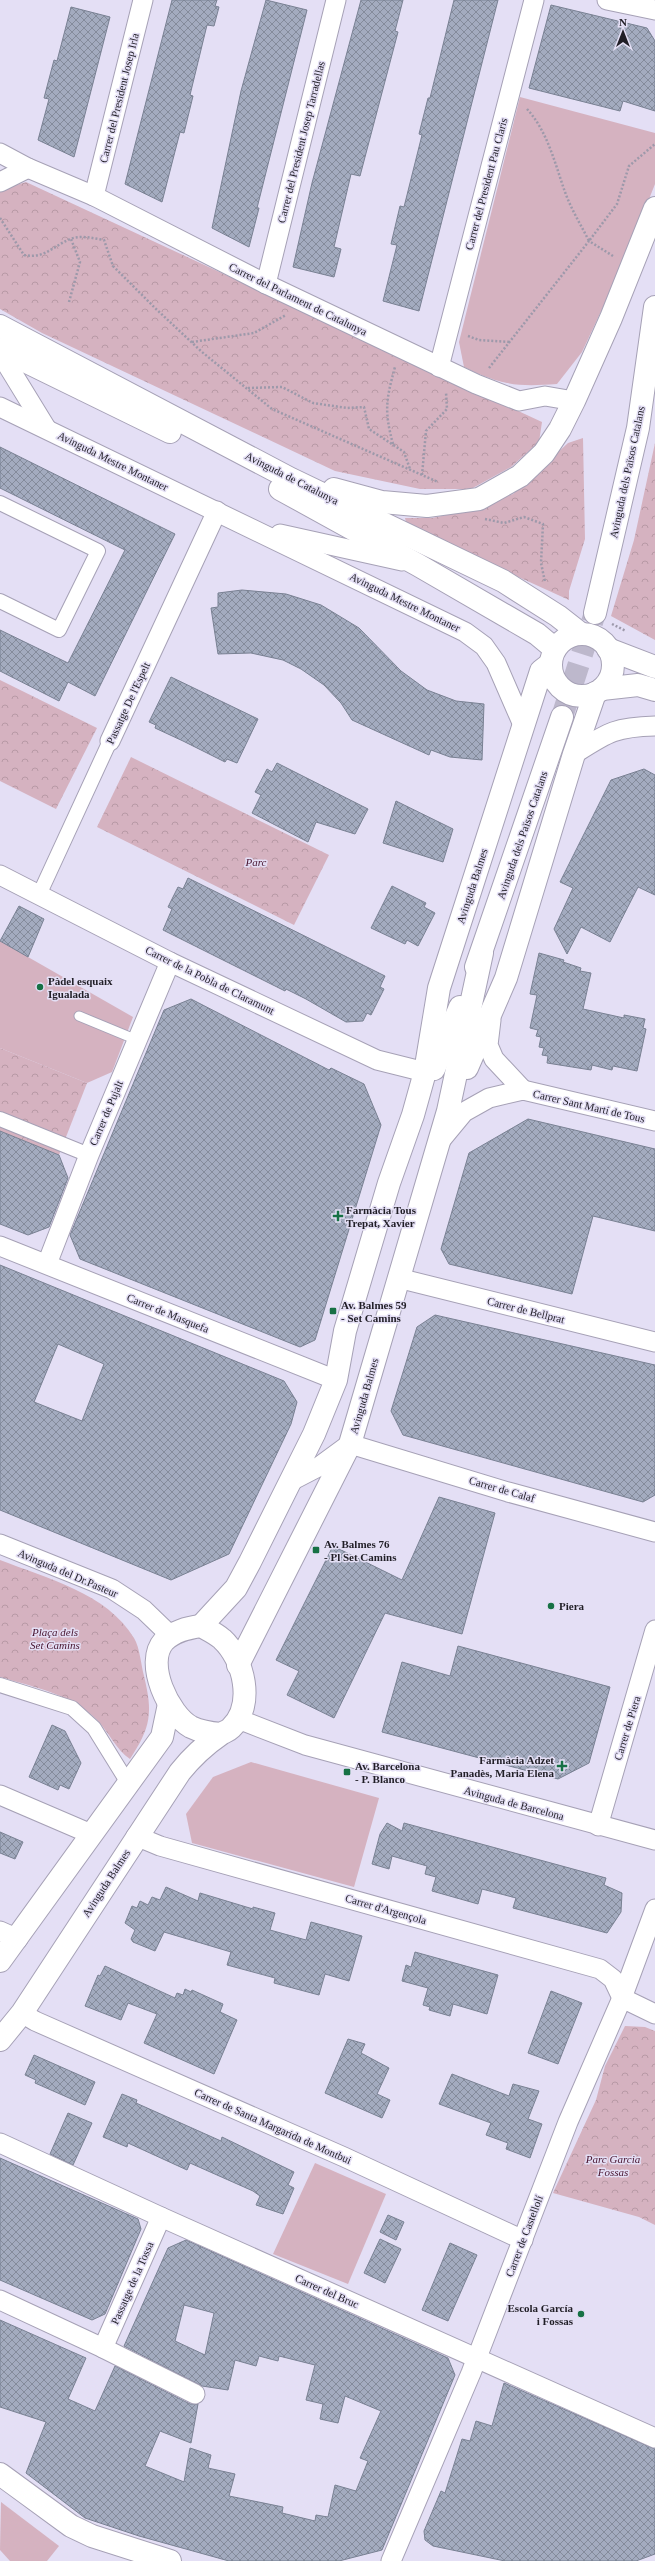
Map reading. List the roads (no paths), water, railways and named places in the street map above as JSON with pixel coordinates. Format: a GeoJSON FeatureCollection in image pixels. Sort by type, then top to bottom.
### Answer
{"type":"FeatureCollection","features":[{"type":"Feature","properties":{"kind":"street","name":"Carrer del President Josep Irla"},"geometry":{"type":"LineString","coordinates":[[94,196],[144,0]]}},
{"type":"Feature","properties":{"kind":"street","name":"Carrer del President Josep Tarradellas"},"geometry":{"type":"LineString","coordinates":[[266,284],[336,0]]}},
{"type":"Feature","properties":{"kind":"street","name":"Carrer del President Pau Claris"},"geometry":{"type":"LineString","coordinates":[[442,369],[449,329],[534,0]]}},
{"type":"Feature","properties":{"kind":"street"},"geometry":{"type":"LineString","coordinates":[[607,0],[655,10]]}},
{"type":"Feature","properties":{"kind":"street","name":"Carrer del Parlament de Catalunya"},"geometry":{"type":"LineString","coordinates":[[0,153],[28,168],[94,196],[266,284],[476,384],[519,401],[544,396],[574,401]]}},
{"type":"Feature","properties":{"kind":"street"},"geometry":{"type":"LineString","coordinates":[[0,182],[28,168]]}},
{"type":"Feature","properties":{"kind":"street"},"geometry":{"type":"LineString","coordinates":[[291,479],[382,502],[427,506],[479,498],[520,476],[544,453],[560,429],[574,401],[655,208]]}},
{"type":"Feature","properties":{"kind":"street","name":"Avinguda dels Països Catalans"},"geometry":{"type":"LineString","coordinates":[[602,617],[638,428],[655,307]]}},
{"type":"Feature","properties":{"kind":"street","name":"Avinguda de Catalunya"},"geometry":{"type":"LineString","coordinates":[[0,326],[291,479],[503,581],[558,616],[581,634]]}},
{"type":"Feature","properties":{"kind":"street","name":"Avinguda de Catalunya"},"geometry":{"type":"LineString","coordinates":[[0,349],[217,455],[418,565],[537,634],[553,656]]}},
{"type":"Feature","properties":{"kind":"street","name":"Avinguda Mestre Montaner"},"geometry":{"type":"LineString","coordinates":[[0,353],[46,428]]}},
{"type":"Feature","properties":{"kind":"street"},"geometry":{"type":"LineString","coordinates":[[638,428],[650,407],[655,404]]}},
{"type":"Feature","properties":{"kind":"street","name":"Avinguda Mestre Montaner"},"geometry":{"type":"LineString","coordinates":[[0,407],[465,632],[484,646],[496,663],[523,725]]}},
{"type":"Feature","properties":{"kind":"street"},"geometry":{"type":"LineString","coordinates":[[0,503],[98,551],[59,630],[0,601]]}},
{"type":"Feature","properties":{"kind":"street","name":"Passatge De l'Espelt"},"geometry":{"type":"LineString","coordinates":[[39,895],[217,511]]}},
{"type":"Feature","properties":{"kind":"street","name":"Avinguda Mestre Montaner"},"geometry":{"type":"LineString","coordinates":[[244,525],[418,565]]}},
{"type":"Feature","properties":{"kind":"street"},"geometry":{"type":"LineString","coordinates":[[655,666],[608,648],[596,638],[581,634],[563,640],[553,656],[553,678],[561,689],[581,696],[598,691],[638,685],[655,690]]}},
{"type":"Feature","properties":{"kind":"street"},"geometry":{"type":"LineString","coordinates":[[598,691],[610,678],[612,671],[613,663],[608,648]]}},
{"type":"Feature","properties":{"kind":"street","name":"Avinguda Balmes"},"geometry":{"type":"LineString","coordinates":[[413,1115],[425,1072],[439,988],[541,671],[553,656]]}},
{"type":"Feature","properties":{"kind":"street","name":"Avinguda Balmes"},"geometry":{"type":"LineString","coordinates":[[448,1111],[506,978],[574,754],[598,691]]}},
{"type":"Feature","properties":{"kind":"street","name":"Avinguda dels Països Catalans"},"geometry":{"type":"LineString","coordinates":[[482,953],[562,717]]}},
{"type":"Feature","properties":{"kind":"street"},"geometry":{"type":"LineString","coordinates":[[574,754],[607,733],[627,726],[655,726]]}},
{"type":"Feature","properties":{"kind":"street","name":"Carrer de la Pobla de Claramunt"},"geometry":{"type":"LineString","coordinates":[[0,876],[170,962],[377,1060],[425,1072]]}},
{"type":"Feature","properties":{"kind":"street","name":"Avinguda Balmes"},"geometry":{"type":"LineString","coordinates":[[238,1665],[350,1444],[448,1111],[482,953]]}},
{"type":"Feature","properties":{"kind":"street","name":"Avinguda Balmes"},"geometry":{"type":"LineString","coordinates":[[201,1626],[236,1588],[314,1434],[336,1380],[347,1324],[389,1183],[413,1115],[482,953]]}},
{"type":"Feature","properties":{"kind":"street","name":"Carrer de Pujalt"},"geometry":{"type":"LineString","coordinates":[[47,1264],[88,1155],[170,962]]}},
{"type":"Feature","properties":{"kind":"street"},"geometry":{"type":"LineString","coordinates":[[437,1145],[464,1112],[489,1098],[522,1090],[494,1059],[488,1045],[492,1013]]}},
{"type":"Feature","properties":{"kind":"street","name":"Carrer Sant Martí de Tous"},"geometry":{"type":"LineString","coordinates":[[522,1090],[655,1121]]}},
{"type":"Feature","properties":{"kind":"street"},"geometry":{"type":"LineString","coordinates":[[0,1119],[88,1155]]}},
{"type":"Feature","properties":{"kind":"street","name":"Carrer de Masquefa"},"geometry":{"type":"LineString","coordinates":[[0,1246],[336,1380]]}},
{"type":"Feature","properties":{"kind":"street","name":"Carrer de Bellprat"},"geometry":{"type":"LineString","coordinates":[[398,1278],[655,1342]]}},
{"type":"Feature","properties":{"kind":"street"},"geometry":{"type":"LineString","coordinates":[[291,1481],[320,1466],[350,1444]]}},
{"type":"Feature","properties":{"kind":"street","name":"Carrer de Calaf"},"geometry":{"type":"LineString","coordinates":[[350,1444],[508,1492],[655,1532]]}},
{"type":"Feature","properties":{"kind":"street","name":"Avinguda del Dr.Pasteur"},"geometry":{"type":"LineString","coordinates":[[0,1544],[112,1589],[144,1610],[171,1636]]}},
{"type":"Feature","properties":{"kind":"street"},"geometry":{"type":"LineString","coordinates":[[201,1626],[223,1640],[238,1665],[243,1679],[245,1698],[238,1719],[231,1728],[221,1734],[204,1732],[190,1727],[172,1710],[157,1668],[158,1655],[163,1642],[181,1630],[201,1626]]}},
{"type":"Feature","properties":{"kind":"street","name":"Carrer de Piera"},"geometry":{"type":"LineString","coordinates":[[598,1826],[655,1630]]}},
{"type":"Feature","properties":{"kind":"street"},"geometry":{"type":"LineString","coordinates":[[0,1685],[72,1708],[94,1728],[128,1783]]}},
{"type":"Feature","properties":{"kind":"street"},"geometry":{"type":"LineString","coordinates":[[0,1961],[9,1935],[91,1834],[162,1737],[169,1704]]}},
{"type":"Feature","properties":{"kind":"street","name":"Avinguda de Barcelona"},"geometry":{"type":"LineString","coordinates":[[238,1719],[304,1744],[598,1826],[655,1840]]}},
{"type":"Feature","properties":{"kind":"street","name":"Avinguda Balmes"},"geometry":{"type":"LineString","coordinates":[[0,2040],[22,2013],[136,1836],[191,1758],[221,1734]]}},
{"type":"Feature","properties":{"kind":"street"},"geometry":{"type":"LineString","coordinates":[[0,1795],[91,1834]]}},
{"type":"Feature","properties":{"kind":"street","name":"Carrer d'Argençola"},"geometry":{"type":"LineString","coordinates":[[136,1836],[160,1846],[600,1968],[613,1978],[622,1998]]}},
{"type":"Feature","properties":{"kind":"street","name":"Carrer de Castellolí"},"geometry":{"type":"LineString","coordinates":[[391,2561],[476,2357],[568,2122],[622,1998],[655,1909]]}},
{"type":"Feature","properties":{"kind":"street"},"geometry":{"type":"LineString","coordinates":[[622,1998],[655,2014]]}},
{"type":"Feature","properties":{"kind":"street","name":"Carrer de Santa Margarida de Montbui"},"geometry":{"type":"LineString","coordinates":[[22,2013],[34,2021],[344,2157],[523,2240]]}},
{"type":"Feature","properties":{"kind":"street","name":"Carrer del Bruc"},"geometry":{"type":"LineString","coordinates":[[0,2143],[161,2217],[655,2438]]}},
{"type":"Feature","properties":{"kind":"street","name":"Passatge de la Tossa"},"geometry":{"type":"LineString","coordinates":[[103,2348],[161,2217]]}},
{"type":"Feature","properties":{"kind":"street"},"geometry":{"type":"LineString","coordinates":[[0,2300],[103,2348],[195,2394]]}},
{"type":"Feature","properties":{"kind":"street"},"geometry":{"type":"LineString","coordinates":[[0,2474],[71,2526],[85,2533],[170,2561]]}},
{"type":"Feature","properties":{"kind":"lane"},"geometry":{"type":"LineString","coordinates":[[79,1016],[137,1040]]}},
{"type":"Feature","properties":{"kind":"tunnel"},"geometry":{"type":"LineString","coordinates":[[562,717],[595,613]]}},
{"type":"Feature","properties":{"kind":"place","name":"Pàdel esquaix Igualada"},"geometry":{"type":"Point","coordinates":[40,987]}},
{"type":"Feature","properties":{"kind":"place","name":"Farmàcia Tous Trepat, Xavier"},"geometry":{"type":"Point","coordinates":[338,1216]}},
{"type":"Feature","properties":{"kind":"place","name":"Av. Balmes 59 - Set Camins"},"geometry":{"type":"Point","coordinates":[333,1311]}},
{"type":"Feature","properties":{"kind":"place","name":"Av. Balmes 76 - Pl Set Camins"},"geometry":{"type":"Point","coordinates":[316,1550]}},
{"type":"Feature","properties":{"kind":"place","name":"Piera"},"geometry":{"type":"Point","coordinates":[551,1606]}},
{"type":"Feature","properties":{"kind":"place","name":"Farmàcia Adzet Panadès, Maria Elena"},"geometry":{"type":"Point","coordinates":[562,1766]}},
{"type":"Feature","properties":{"kind":"place","name":"Av. Barcelona - P. Blanco"},"geometry":{"type":"Point","coordinates":[347,1772]}},
{"type":"Feature","properties":{"kind":"place","name":"Escola García i Fossas"},"geometry":{"type":"Point","coordinates":[581,2314]}},
{"type":"Feature","properties":{"kind":"park label","name":"Parc"},"geometry":{"type":"Point","coordinates":[256,862]}},
{"type":"Feature","properties":{"kind":"park label","name":"Plaça dels Set Camins"},"geometry":{"type":"Point","coordinates":[55,1638]}},
{"type":"Feature","properties":{"kind":"park label","name":"Parc Garcia Fossas"},"geometry":{"type":"Point","coordinates":[613,2165]}}]}
